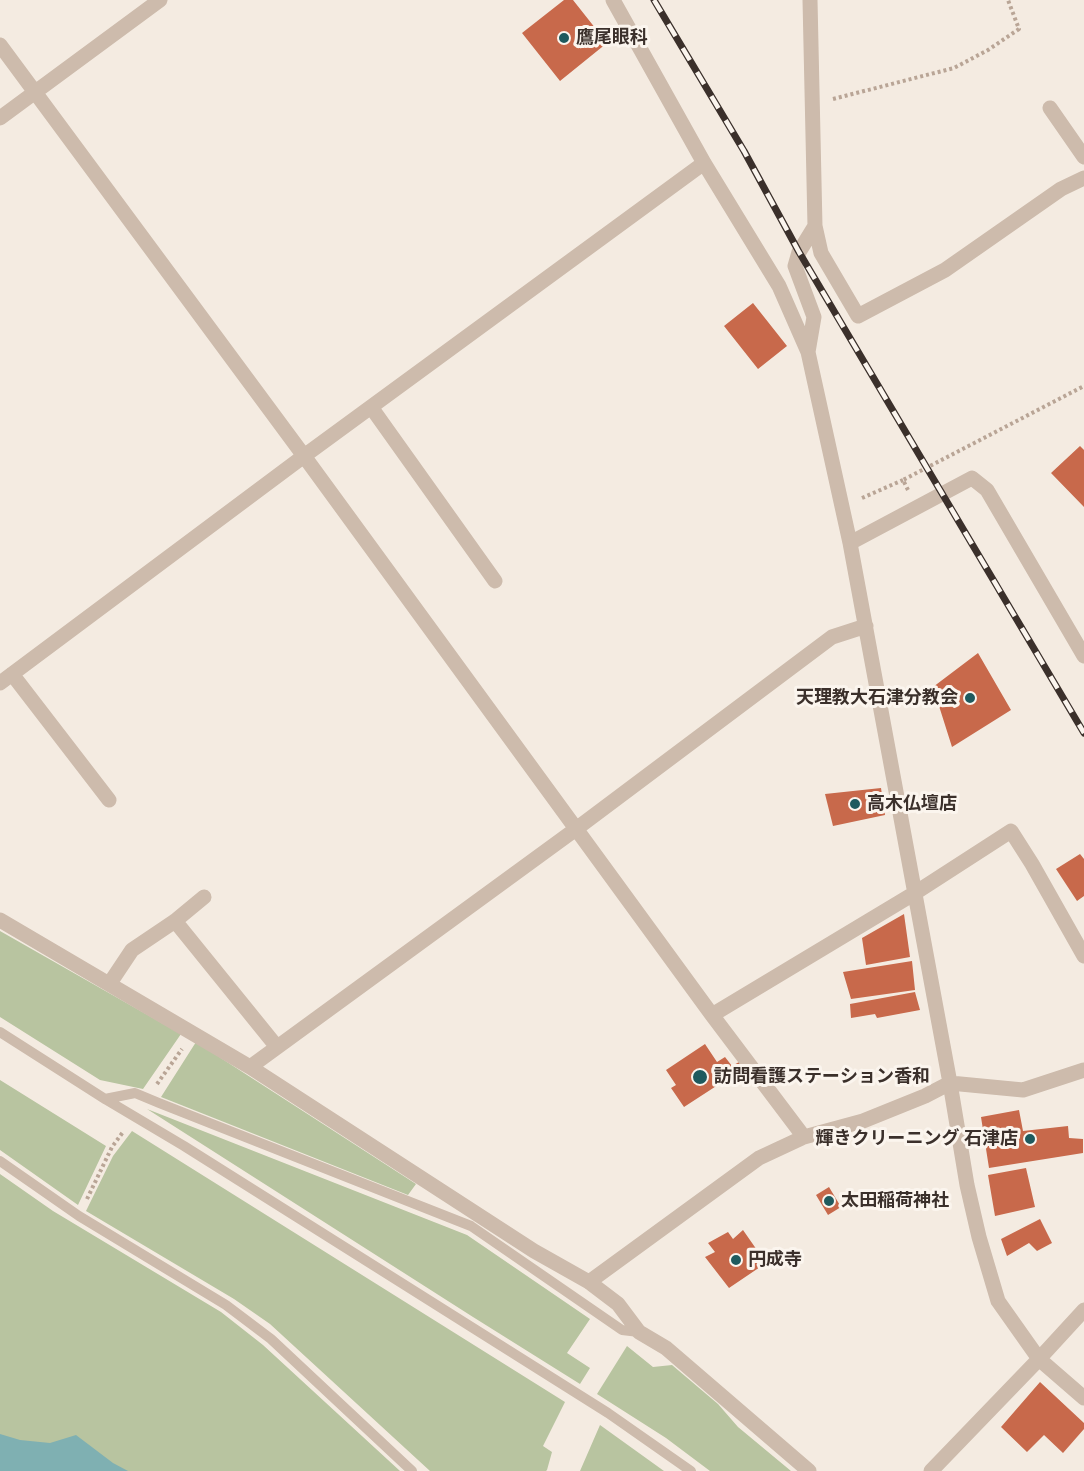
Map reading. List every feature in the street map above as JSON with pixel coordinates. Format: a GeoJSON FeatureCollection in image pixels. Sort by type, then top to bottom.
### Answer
{"type":"FeatureCollection","features":[{"type":"Feature","properties":{"kind":"street"},"geometry":{"type":"LineString","coordinates":[[0,118],[160,0]]}},
{"type":"Feature","properties":{"kind":"street"},"geometry":{"type":"LineString","coordinates":[[613,0],[704,163],[779,286],[808,352],[850,543],[967,1185],[979,1237],[998,1301],[1039,1359],[1084,1398]]}},
{"type":"Feature","properties":{"kind":"street"},"geometry":{"type":"LineString","coordinates":[[810,0],[815,226],[821,253],[858,316],[945,270],[1061,189],[1084,178]]}},
{"type":"Feature","properties":{"kind":"street"},"geometry":{"type":"LineString","coordinates":[[0,45],[804,1137]]}},
{"type":"Feature","properties":{"kind":"street"},"geometry":{"type":"LineString","coordinates":[[1050,108],[1084,157]]}},
{"type":"Feature","properties":{"kind":"street"},"geometry":{"type":"LineString","coordinates":[[109,800],[6,679],[304,456],[704,163]]}},
{"type":"Feature","properties":{"kind":"street"},"geometry":{"type":"LineString","coordinates":[[808,352],[814,317],[795,266],[815,226]]}},
{"type":"Feature","properties":{"kind":"street"},"geometry":{"type":"LineString","coordinates":[[371,407],[495,581]]}},
{"type":"Feature","properties":{"kind":"street"},"geometry":{"type":"LineString","coordinates":[[850,543],[972,478],[987,490],[1084,656]]}},
{"type":"Feature","properties":{"kind":"street"},"geometry":{"type":"LineString","coordinates":[[250,1067],[576,829],[832,637],[866,626]]}},
{"type":"Feature","properties":{"kind":"street"},"geometry":{"type":"LineString","coordinates":[[712,1015],[915,893],[1011,831],[1084,956]]}},
{"type":"Feature","properties":{"kind":"street"},"geometry":{"type":"LineString","coordinates":[[110,984],[132,950],[175,921],[204,897]]}},
{"type":"Feature","properties":{"kind":"street"},"geometry":{"type":"LineString","coordinates":[[0,920],[250,1067],[534,1251],[590,1282],[618,1304],[639,1332],[666,1348],[809,1471]]}},
{"type":"Feature","properties":{"kind":"street"},"geometry":{"type":"LineString","coordinates":[[175,921],[276,1047]]}},
{"type":"Feature","properties":{"kind":"street"},"geometry":{"type":"LineString","coordinates":[[590,1282],[759,1158],[804,1137],[863,1121],[925,1096],[950,1083],[1023,1090],[1084,1070]]}},
{"type":"Feature","properties":{"kind":"street"},"geometry":{"type":"LineString","coordinates":[[931,1471],[1084,1310]]}},
{"type":"Feature","properties":{"kind":"lane"},"geometry":{"type":"LineString","coordinates":[[0,1032],[608,1413],[691,1471]]}},
{"type":"Feature","properties":{"kind":"lane"},"geometry":{"type":"LineString","coordinates":[[105,1099],[135,1093],[471,1226],[622,1330],[639,1332]]}},
{"type":"Feature","properties":{"kind":"lane"},"geometry":{"type":"LineString","coordinates":[[0,1161],[79,1216],[226,1305],[262,1332],[412,1471]]}},
{"type":"Feature","properties":{"kind":"path"},"geometry":{"type":"LineString","coordinates":[[812,105],[954,68],[988,50],[1019,29],[1008,0]]}},
{"type":"Feature","properties":{"kind":"path"},"geometry":{"type":"LineString","coordinates":[[842,507],[903,480],[1084,386]]}},
{"type":"Feature","properties":{"kind":"path"},"geometry":{"type":"LineString","coordinates":[[903,480],[916,506]]}},
{"type":"Feature","properties":{"kind":"path"},"geometry":{"type":"LineString","coordinates":[[79,1216],[112,1147]]}},
{"type":"Feature","properties":{"kind":"green space"},"geometry":{"type":"Polygon","coordinates":[[[0,931],[181,1034],[143,1089],[100,1080],[0,1017],[0,931]]]}},
{"type":"Feature","properties":{"kind":"green space"},"geometry":{"type":"Polygon","coordinates":[[[196,1042],[416,1184],[408,1195],[161,1097],[196,1042]]]}},
{"type":"Feature","properties":{"kind":"green space"},"geometry":{"type":"Polygon","coordinates":[[[0,1080],[106,1146],[78,1205],[0,1150],[0,1080]]]}},
{"type":"Feature","properties":{"kind":"green space"},"geometry":{"type":"Polygon","coordinates":[[[147,1109],[467,1235],[590,1319],[567,1353],[590,1368],[580,1384],[147,1109]]]}},
{"type":"Feature","properties":{"kind":"green space"},"geometry":{"type":"Polygon","coordinates":[[[132,1131],[565,1402],[543,1446],[552,1452],[547,1470],[430,1471],[270,1324],[234,1299],[86,1211],[113,1156],[132,1131]]]}},
{"type":"Feature","properties":{"kind":"green space"},"geometry":{"type":"Polygon","coordinates":[[[0,1174],[53,1211],[221,1312],[263,1345],[400,1471],[71,1471],[0,1449],[0,1174]]]}},
{"type":"Feature","properties":{"kind":"green space"},"geometry":{"type":"Polygon","coordinates":[[[627,1346],[653,1367],[672,1365],[718,1404],[738,1427],[791,1471],[710,1471],[666,1438],[597,1394],[627,1346]]]}},
{"type":"Feature","properties":{"kind":"green space"},"geometry":{"type":"Polygon","coordinates":[[[600,1425],[664,1471],[580,1471],[600,1425]]]}},
{"type":"Feature","properties":{"kind":"water"},"geometry":{"type":"Polygon","coordinates":[[[0,1434],[20,1440],[50,1443],[76,1435],[113,1463],[128,1471],[0,1471],[0,1434]]]}},
{"type":"Feature","properties":{"kind":"building","name":"鷹尾眼科"},"geometry":{"type":"Polygon","coordinates":[[[564,0],[573,0],[607,43],[560,81],[522,33],[564,0]]]}},
{"type":"Feature","properties":{"kind":"building"},"geometry":{"type":"Polygon","coordinates":[[[753,303],[787,346],[758,369],[724,326],[753,303]]]}},
{"type":"Feature","properties":{"kind":"building"},"geometry":{"type":"Polygon","coordinates":[[[1080,446],[1084,450],[1084,507],[1051,473],[1080,446]]]}},
{"type":"Feature","properties":{"kind":"building","name":"天理教大石津分教会"},"geometry":{"type":"Polygon","coordinates":[[[978,653],[1011,710],[952,747],[933,687],[978,653]]]}},
{"type":"Feature","properties":{"kind":"building","name":"高木仏壇店"},"geometry":{"type":"Polygon","coordinates":[[[881,788],[885,815],[833,826],[825,794],[881,788]]]}},
{"type":"Feature","properties":{"kind":"building"},"geometry":{"type":"Polygon","coordinates":[[[1080,854],[1084,859],[1084,896],[1077,901],[1056,869],[1080,854]]]}},
{"type":"Feature","properties":{"kind":"building"},"geometry":{"type":"Polygon","coordinates":[[[904,914],[910,957],[866,965],[862,938],[904,914]]]}},
{"type":"Feature","properties":{"kind":"building"},"geometry":{"type":"Polygon","coordinates":[[[912,961],[915,990],[851,999],[843,972],[912,961]]]}},
{"type":"Feature","properties":{"kind":"building"},"geometry":{"type":"Polygon","coordinates":[[[915,992],[920,1010],[877,1018],[875,1014],[851,1018],[850,1004],[915,992]]]}},
{"type":"Feature","properties":{"kind":"building","name":"訪問看護ステーション香和"},"geometry":{"type":"Polygon","coordinates":[[[705,1044],[717,1062],[725,1057],[732,1066],[739,1062],[744,1068],[684,1107],[671,1088],[676,1085],[666,1070],[705,1044]]]}},
{"type":"Feature","properties":{"kind":"building","name":"輝きクリーニング 石津店"},"geometry":{"type":"Polygon","coordinates":[[[1019,1110],[1023,1131],[1068,1126],[1069,1138],[1083,1139],[1083,1153],[989,1168],[981,1117],[1019,1110]]]}},
{"type":"Feature","properties":{"kind":"building"},"geometry":{"type":"Polygon","coordinates":[[[1026,1168],[1035,1207],[995,1216],[988,1175],[1026,1168]]]}},
{"type":"Feature","properties":{"kind":"building","name":"太田稲荷神社"},"geometry":{"type":"Polygon","coordinates":[[[829,1187],[841,1207],[828,1215],[816,1195],[829,1187]]]}},
{"type":"Feature","properties":{"kind":"building"},"geometry":{"type":"Polygon","coordinates":[[[1040,1219],[1052,1243],[1037,1251],[1029,1243],[1007,1256],[1001,1239],[1040,1219]]]}},
{"type":"Feature","properties":{"kind":"building","name":"円成寺"},"geometry":{"type":"Polygon","coordinates":[[[743,1230],[766,1263],[729,1288],[705,1257],[715,1252],[708,1243],[728,1232],[733,1239],[743,1230]]]}},
{"type":"Feature","properties":{"kind":"building"},"geometry":{"type":"Polygon","coordinates":[[[1040,1382],[1084,1423],[1084,1429],[1063,1453],[1044,1435],[1027,1452],[1001,1427],[1040,1382]]]}},
{"type":"Feature","properties":{"kind":"railway"},"geometry":{"type":"LineString","coordinates":[[654,0],[744,151],[799,252],[1084,733]]}},
{"type":"Feature","properties":{"kind":"place","name":"鷹尾眼科"},"geometry":{"type":"Point","coordinates":[564,38]}},
{"type":"Feature","properties":{"kind":"place","name":"天理教大石津分教会"},"geometry":{"type":"Point","coordinates":[970,698]}},
{"type":"Feature","properties":{"kind":"place","name":"高木仏壇店"},"geometry":{"type":"Point","coordinates":[855,804]}},
{"type":"Feature","properties":{"kind":"place","name":"訪問看護ステーション香和"},"geometry":{"type":"Point","coordinates":[700,1077]}},
{"type":"Feature","properties":{"kind":"place","name":"輝きクリーニング 石津店"},"geometry":{"type":"Point","coordinates":[1030,1139]}},
{"type":"Feature","properties":{"kind":"place","name":"太田稲荷神社"},"geometry":{"type":"Point","coordinates":[829,1201]}},
{"type":"Feature","properties":{"kind":"place","name":"円成寺"},"geometry":{"type":"Point","coordinates":[736,1260]}}]}
